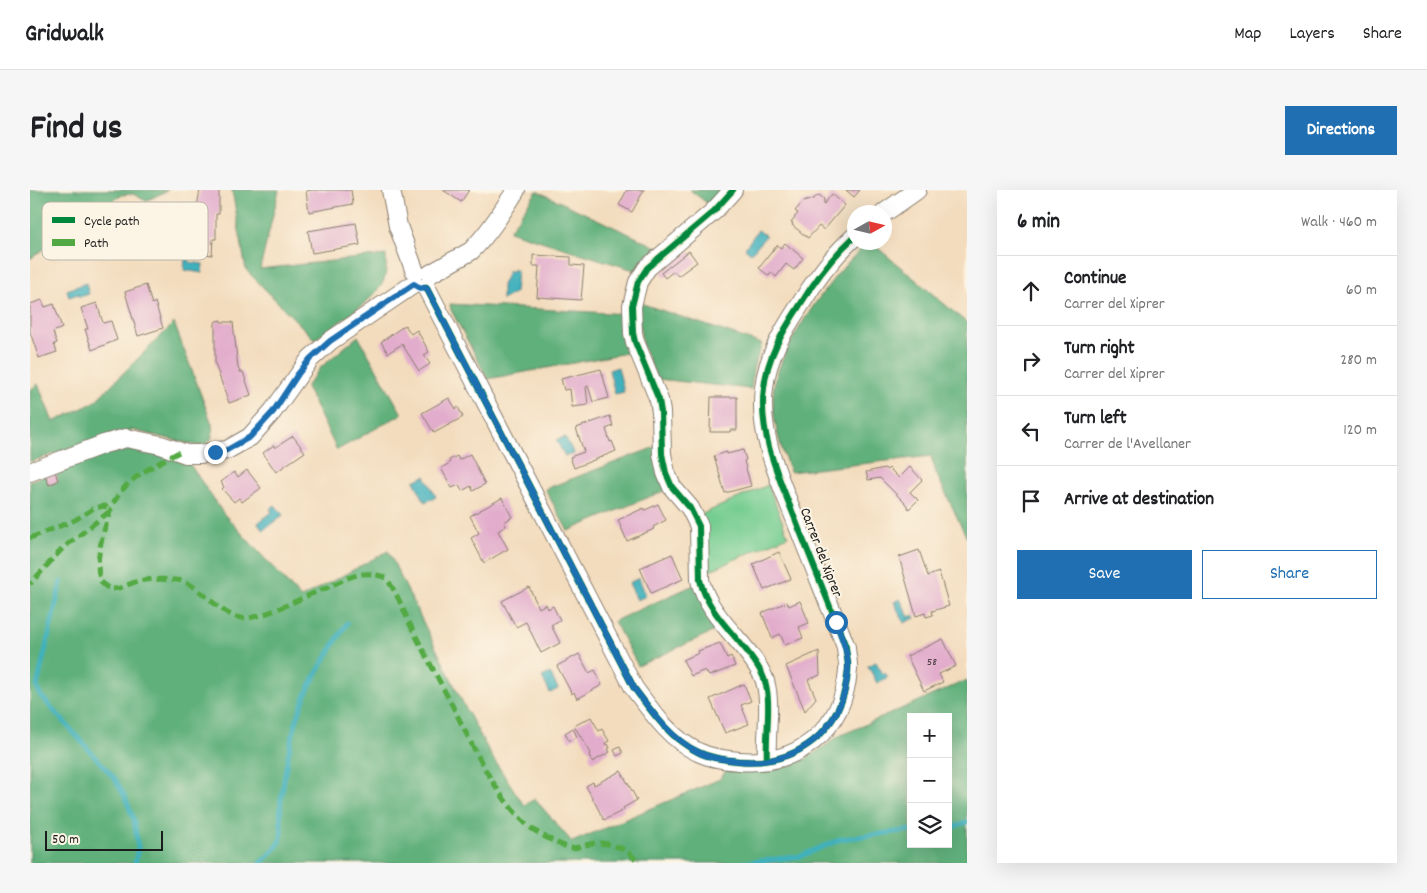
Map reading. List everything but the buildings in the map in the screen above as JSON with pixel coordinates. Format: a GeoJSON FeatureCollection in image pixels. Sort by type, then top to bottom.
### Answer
{"type":"FeatureCollection","features":[{"type":"Feature","properties":{"kind":"street","name":"Carrer del Xiprer"},"geometry":{"type":"LineString","coordinates":[[391,190],[398,226],[422,279],[634,688],[671,734],[685,745],[700,753],[733,760],[750,762],[782,758],[812,742],[826,729],[837,713],[848,669],[846,647],[784,491],[767,440],[763,411],[764,388],[773,350],[789,322],[824,270],[847,244]]}},
{"type":"Feature","properties":{"kind":"street"},"geometry":{"type":"LineString","coordinates":[[30,472],[104,444],[126,438],[161,445],[186,454],[200,454],[227,450],[250,437],[273,412],[310,359],[330,341],[422,279],[471,251],[493,226],[516,190]]}},
{"type":"Feature","properties":{"kind":"street"},"geometry":{"type":"LineString","coordinates":[[733,190],[714,210],[647,268],[635,290],[631,314],[635,342],[659,400],[662,454],[666,473],[672,486],[690,508],[699,526],[700,580],[702,588],[714,612],[757,666],[766,686],[767,760]]}},
{"type":"Feature","properties":{"kind":"street"},"geometry":{"type":"LineString","coordinates":[[892,207],[917,190]]}},
{"type":"Feature","properties":{"kind":"green space"},"geometry":{"type":"Polygon","coordinates":[[[30,190],[168,190],[146,201],[133,194],[121,195],[111,202],[42,202],[42,251],[30,259],[30,190]]]}},
{"type":"Feature","properties":{"kind":"green space"},"geometry":{"type":"Polygon","coordinates":[[[232,190],[279,190],[260,269],[386,255],[385,275],[378,290],[362,305],[315,340],[246,270],[232,190]]]}},
{"type":"Feature","properties":{"kind":"green space"},"geometry":{"type":"Polygon","coordinates":[[[690,190],[726,190],[711,206],[690,190]]]}},
{"type":"Feature","properties":{"kind":"green space"},"geometry":{"type":"Polygon","coordinates":[[[537,191],[661,249],[637,271],[509,231],[537,191]]]}},
{"type":"Feature","properties":{"kind":"green space"},"geometry":{"type":"Polygon","coordinates":[[[860,250],[880,250],[967,323],[967,538],[936,473],[931,456],[790,472],[777,430],[773,408],[774,386],[779,369],[798,329],[826,289],[860,250]]]}},
{"type":"Feature","properties":{"kind":"green space"},"geometry":{"type":"Polygon","coordinates":[[[637,302],[762,344],[753,369],[751,389],[657,379],[642,344],[637,302]]]}},
{"type":"Feature","properties":{"kind":"green space"},"geometry":{"type":"Polygon","coordinates":[[[450,304],[626,314],[632,352],[488,379],[451,310],[450,304]]]}},
{"type":"Feature","properties":{"kind":"green space"},"geometry":{"type":"Polygon","coordinates":[[[174,323],[212,424],[210,441],[199,446],[132,430],[30,462],[30,390],[38,384],[53,422],[93,403],[174,323]]]}},
{"type":"Feature","properties":{"kind":"green space"},"geometry":{"type":"Polygon","coordinates":[[[358,336],[402,414],[337,450],[306,387],[320,368],[358,336]]]}},
{"type":"Feature","properties":{"kind":"green space"},"geometry":{"type":"Polygon","coordinates":[[[658,446],[668,489],[568,531],[545,489],[658,446]]]}},
{"type":"Feature","properties":{"kind":"green space"},"geometry":{"type":"Polygon","coordinates":[[[144,450],[189,463],[223,513],[301,598],[388,551],[463,703],[492,757],[524,805],[535,799],[572,842],[720,779],[726,771],[773,770],[798,763],[837,737],[967,680],[967,863],[30,863],[30,481],[45,475],[49,485],[58,481],[55,471],[111,452],[144,450]]]}},
{"type":"Feature","properties":{"kind":"green space"},"geometry":{"type":"Polygon","coordinates":[[[768,485],[788,536],[704,573],[700,515],[768,485]]]}},
{"type":"Feature","properties":{"kind":"green space"},"geometry":{"type":"Polygon","coordinates":[[[696,584],[723,627],[638,666],[614,621],[696,584]]]}},
{"type":"Feature","properties":{"kind":"water"},"geometry":{"type":"Polygon","coordinates":[[[758,230],[766,236],[751,253],[745,248],[758,230]]]}},
{"type":"Feature","properties":{"kind":"water"},"geometry":{"type":"Polygon","coordinates":[[[185,260],[203,264],[202,273],[184,270],[185,260]]]}},
{"type":"Feature","properties":{"kind":"water"},"geometry":{"type":"Polygon","coordinates":[[[509,270],[511,273],[512,270],[517,270],[515,293],[502,300],[502,285],[509,270]]]}},
{"type":"Feature","properties":{"kind":"water"},"geometry":{"type":"Polygon","coordinates":[[[86,283],[89,294],[79,297],[78,294],[69,297],[67,290],[86,283]]]}},
{"type":"Feature","properties":{"kind":"water"},"geometry":{"type":"Polygon","coordinates":[[[618,367],[624,392],[615,394],[609,370],[618,367]]]}},
{"type":"Feature","properties":{"kind":"water"},"geometry":{"type":"Polygon","coordinates":[[[565,437],[574,454],[565,456],[556,440],[565,437]]]}},
{"type":"Feature","properties":{"kind":"water"},"geometry":{"type":"Polygon","coordinates":[[[425,476],[436,497],[425,502],[414,481],[425,476]]]}},
{"type":"Feature","properties":{"kind":"water"},"geometry":{"type":"Polygon","coordinates":[[[275,505],[283,515],[263,530],[258,523],[272,512],[270,509],[275,505]]]}},
{"type":"Feature","properties":{"kind":"water"},"geometry":{"type":"Polygon","coordinates":[[[639,578],[646,596],[637,600],[629,583],[639,578]]]}},
{"type":"Feature","properties":{"kind":"water"},"geometry":{"type":"Polygon","coordinates":[[[900,599],[909,617],[913,615],[915,618],[904,623],[894,602],[900,599]]]}},
{"type":"Feature","properties":{"kind":"water"},"geometry":{"type":"Polygon","coordinates":[[[876,662],[883,674],[885,673],[888,677],[877,683],[868,666],[876,662]]]}},
{"type":"Feature","properties":{"kind":"water"},"geometry":{"type":"Polygon","coordinates":[[[550,673],[558,689],[550,693],[542,677],[550,673]]]}},
{"type":"Feature","properties":{"kind":"waterway"},"geometry":{"type":"LineString","coordinates":[[61,582],[37,686],[40,695],[115,779],[125,797],[134,820],[138,848],[135,863]]}},
{"type":"Feature","properties":{"kind":"waterway"},"geometry":{"type":"LineString","coordinates":[[260,863],[277,847],[280,841],[280,811],[285,773],[290,745],[302,705],[316,674],[347,623]]}},
{"type":"Feature","properties":{"kind":"waterway"},"geometry":{"type":"LineString","coordinates":[[952,828],[967,822]]}},
{"type":"Feature","properties":{"kind":"waterway"},"geometry":{"type":"LineString","coordinates":[[743,863],[801,856],[841,839],[907,831]]}},
{"type":"Feature","properties":{"kind":"marked path"},"geometry":{"type":"LineString","coordinates":[[179,452],[138,475],[115,501],[104,531],[99,556],[98,568],[100,578],[105,586],[116,589],[142,580],[157,579],[185,582],[229,614],[238,618],[248,618],[275,610],[359,574],[376,575],[386,578],[391,584],[478,757],[495,786],[515,812],[530,827],[548,839],[562,845],[573,848],[595,843],[620,847],[635,858],[638,863]]}},
{"type":"Feature","properties":{"kind":"marked path"},"geometry":{"type":"LineString","coordinates":[[30,538],[75,520],[94,508],[105,506],[110,511],[63,548],[30,584]]}},
{"type":"Feature","properties":{"kind":"cycle path"},"geometry":{"type":"LineString","coordinates":[[733,190],[714,211],[647,268],[638,282],[632,306],[633,333],[659,400],[662,454],[666,473],[672,487],[690,508],[699,526],[700,580],[705,594],[711,607],[748,652],[763,676],[766,685],[768,695],[767,760]]}},
{"type":"Feature","properties":{"kind":"cycle path"},"geometry":{"type":"LineString","coordinates":[[426,287],[634,688],[662,724],[688,747],[718,758],[760,761],[780,757],[798,750],[814,740],[827,727],[837,711],[844,692],[848,667],[846,647],[776,470],[767,437],[763,404],[766,377],[772,355],[782,335],[818,278],[847,244]]}},
{"type":"Feature","properties":{"kind":"route"},"geometry":{"type":"LineString","coordinates":[[215,452],[227,450],[250,437],[273,412],[310,359],[330,341],[414,284],[420,288],[426,287],[499,431],[634,688],[671,734],[685,745],[700,753],[750,762],[782,758],[812,742],[826,729],[837,713],[848,669],[846,647],[836,622]]}}]}
